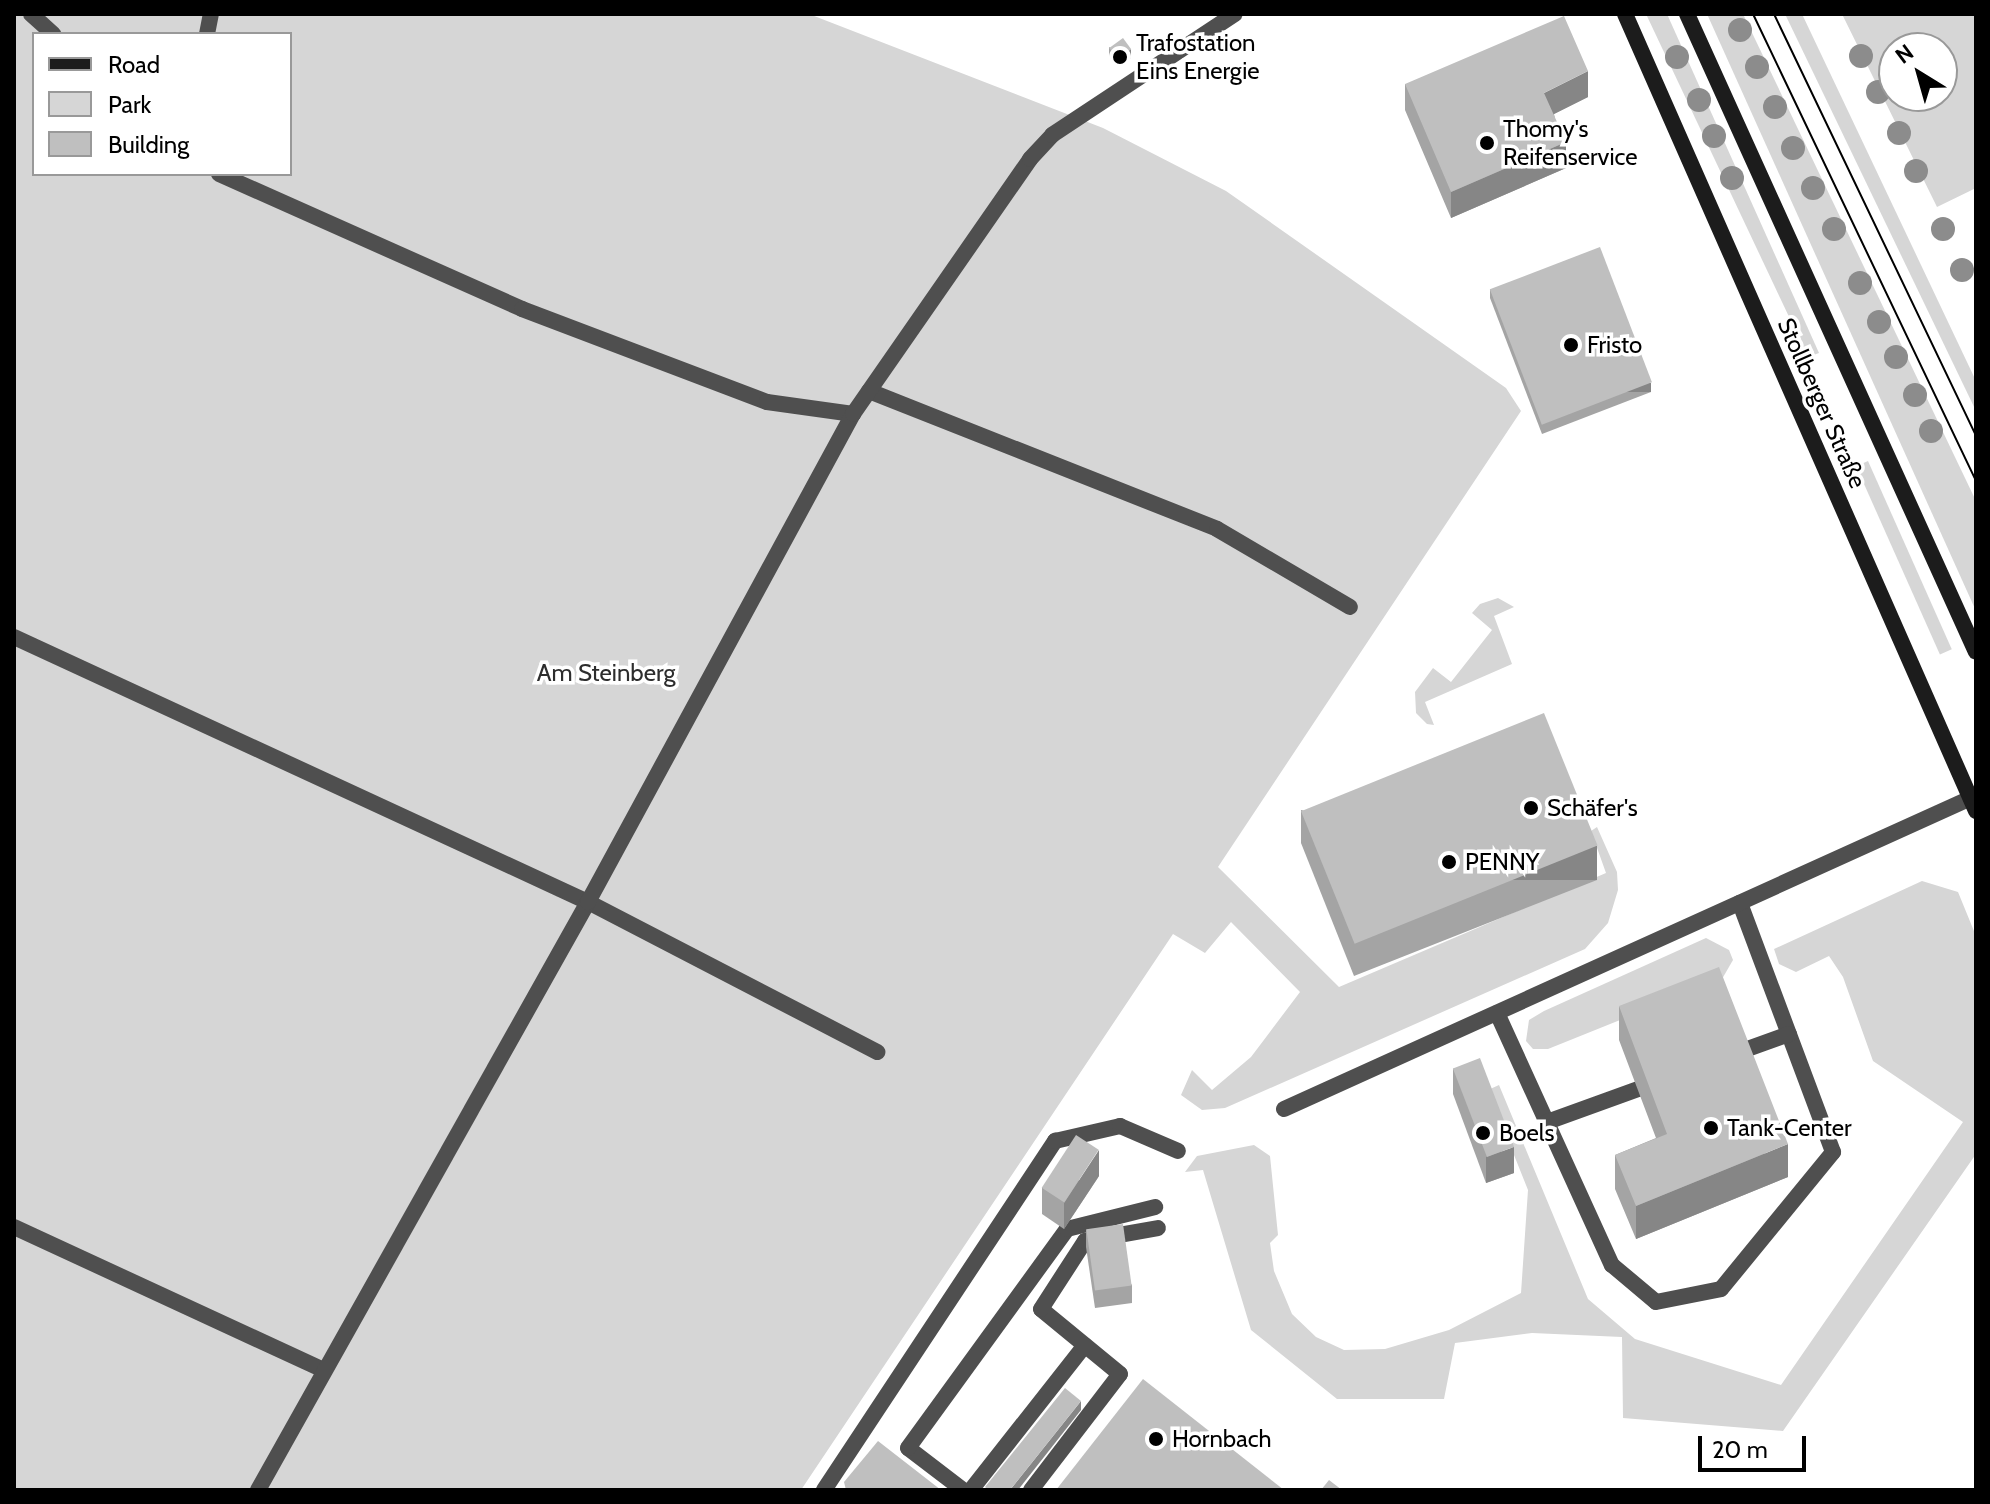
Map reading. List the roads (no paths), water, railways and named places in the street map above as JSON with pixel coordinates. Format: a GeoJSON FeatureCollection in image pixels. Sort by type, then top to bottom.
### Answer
{"type":"FeatureCollection","features":[{"type":"Feature","properties":{"kind":"main road","name":"Stollberger Straße"},"geometry":{"type":"LineString","coordinates":[[1625,14],[1974,802]]}},
{"type":"Feature","properties":{"kind":"main road","name":"Stollberger Straße"},"geometry":{"type":"LineString","coordinates":[[1687,14],[1976,652]]}},
{"type":"Feature","properties":{"kind":"lane"},"geometry":{"type":"LineString","coordinates":[[31,14],[51,32]]}},
{"type":"Feature","properties":{"kind":"lane"},"geometry":{"type":"LineString","coordinates":[[258,1490],[588,902],[853,414],[1030,159],[1052,135],[1235,14]]}},
{"type":"Feature","properties":{"kind":"lane"},"geometry":{"type":"LineString","coordinates":[[223,176],[522,309],[752,397],[853,414]]}},
{"type":"Feature","properties":{"kind":"lane"},"geometry":{"type":"LineString","coordinates":[[869,391],[1217,529],[1350,607]]}},
{"type":"Feature","properties":{"kind":"lane"},"geometry":{"type":"LineString","coordinates":[[14,637],[588,902],[877,1052]]}},
{"type":"Feature","properties":{"kind":"lane"},"geometry":{"type":"LineString","coordinates":[[1284,1109],[1740,903],[1974,802]]}},
{"type":"Feature","properties":{"kind":"lane"},"geometry":{"type":"LineString","coordinates":[[1497,1013],[1612,1265],[1656,1302],[1721,1289],[1833,1152],[1740,903]]}},
{"type":"Feature","properties":{"kind":"lane"},"geometry":{"type":"LineString","coordinates":[[1739,1052],[1789,1034]]}},
{"type":"Feature","properties":{"kind":"lane"},"geometry":{"type":"LineString","coordinates":[[1547,1122],[1638,1089]]}},
{"type":"Feature","properties":{"kind":"lane"},"geometry":{"type":"LineString","coordinates":[[824,1490],[1055,1141],[1120,1126],[1178,1151]]}},
{"type":"Feature","properties":{"kind":"lane"},"geometry":{"type":"LineString","coordinates":[[963,1490],[908,1448],[1067,1229],[1155,1207]]}},
{"type":"Feature","properties":{"kind":"lane"},"geometry":{"type":"LineString","coordinates":[[14,1227],[324,1370]]}},
{"type":"Feature","properties":{"kind":"lane"},"geometry":{"type":"LineString","coordinates":[[1031,1490],[1120,1374],[1041,1309],[1085,1241],[1158,1228]]}},
{"type":"Feature","properties":{"kind":"lane"},"geometry":{"type":"LineString","coordinates":[[971,1490],[1085,1345]]}},
{"type":"Feature","properties":{"kind":"tram line"},"geometry":{"type":"LineString","coordinates":[[1753,14],[1976,481]]}},
{"type":"Feature","properties":{"kind":"tram line"},"geometry":{"type":"LineString","coordinates":[[1774,14],[1976,436]]}},
{"type":"Feature","properties":{"kind":"place","name":"Trafostation Eins Energie"},"geometry":{"type":"Point","coordinates":[1120,57]}},
{"type":"Feature","properties":{"kind":"place","name":"Thomy's Reifenservice"},"geometry":{"type":"Point","coordinates":[1487,143]}},
{"type":"Feature","properties":{"kind":"place","name":"Fristo"},"geometry":{"type":"Point","coordinates":[1571,345]}},
{"type":"Feature","properties":{"kind":"place","name":"Schäfer's"},"geometry":{"type":"Point","coordinates":[1531,808]}},
{"type":"Feature","properties":{"kind":"place","name":"PENNY"},"geometry":{"type":"Point","coordinates":[1449,862]}},
{"type":"Feature","properties":{"kind":"place","name":"Tank-Center"},"geometry":{"type":"Point","coordinates":[1711,1128]}},
{"type":"Feature","properties":{"kind":"place","name":"Boels"},"geometry":{"type":"Point","coordinates":[1483,1133]}},
{"type":"Feature","properties":{"kind":"place","name":"Hornbach"},"geometry":{"type":"Point","coordinates":[1156,1439]}},
{"type":"Feature","properties":{"kind":"park label","name":"Am Steinberg"},"geometry":{"type":"Point","coordinates":[606,673]}}]}
